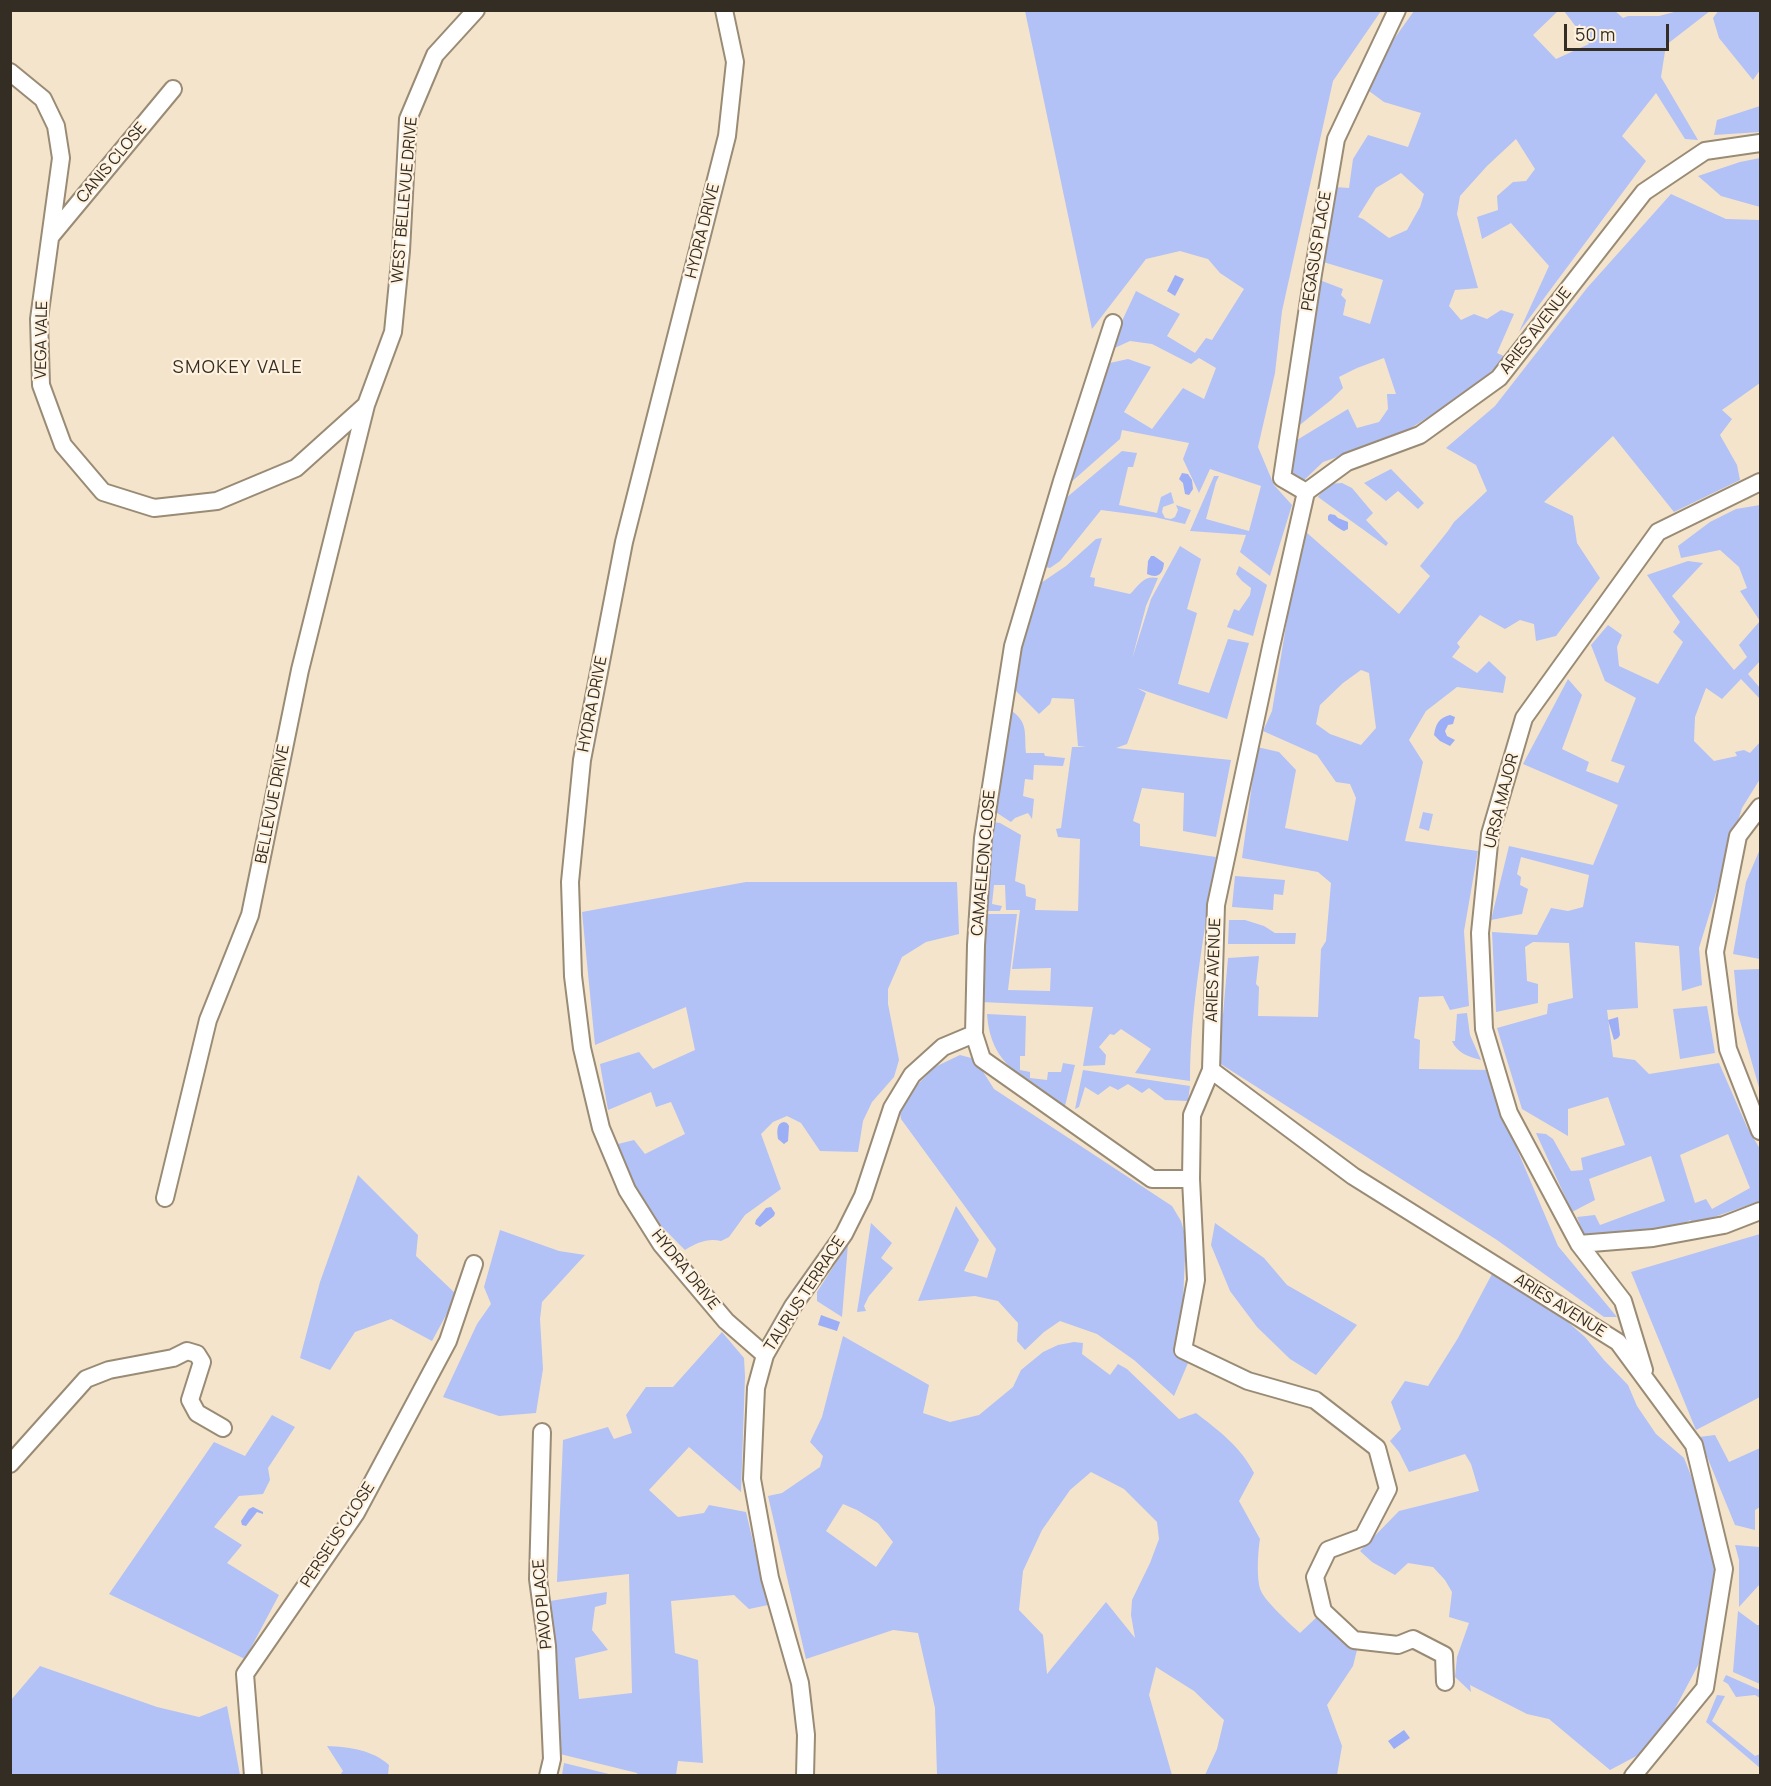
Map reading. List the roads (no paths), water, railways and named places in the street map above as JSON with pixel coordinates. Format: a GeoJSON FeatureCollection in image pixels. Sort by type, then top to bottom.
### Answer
{"type":"FeatureCollection","features":[{"type":"Feature","properties":{"kind":"street","name":"WEST BELLEVUE DRIVE"},"geometry":{"type":"LineString","coordinates":[[366,405],[393,332],[401,251],[408,119],[435,55],[476,10]]}},
{"type":"Feature","properties":{"kind":"street","name":"HYDRA DRIVE"},"geometry":{"type":"LineString","coordinates":[[724,10],[735,62],[727,135],[624,542],[582,760],[570,882],[573,976],[582,1048],[601,1128],[627,1190],[661,1244],[726,1321],[765,1355]]}},
{"type":"Feature","properties":{"kind":"street","name":"PEGASUS PLACE"},"geometry":{"type":"LineString","coordinates":[[1306,492],[1282,478],[1336,139],[1397,10]]}},
{"type":"Feature","properties":{"kind":"street","name":"VEGA VALE"},"geometry":{"type":"LineString","coordinates":[[10,72],[43,99],[56,126],[61,158],[39,319],[41,385],[63,445],[103,492],[154,508],[217,501],[296,468],[366,405]]}},
{"type":"Feature","properties":{"kind":"street","name":"CANIS CLOSE"},"geometry":{"type":"LineString","coordinates":[[50,237],[173,89]]}},
{"type":"Feature","properties":{"kind":"street","name":"ARIES AVENUE"},"geometry":{"type":"LineString","coordinates":[[1633,1776],[1705,1688],[1724,1569],[1694,1445],[1618,1342],[1353,1176],[1211,1070],[1216,905],[1270,647],[1306,492],[1347,462],[1420,435],[1499,378],[1644,192],[1705,151],[1761,143]]}},
{"type":"Feature","properties":{"kind":"street","name":"CAMAELEON CLOSE"},"geometry":{"type":"LineString","coordinates":[[1113,323],[1062,481],[1013,646],[983,838],[976,945],[974,1034],[982,1059],[1152,1179],[1191,1179]]}},
{"type":"Feature","properties":{"kind":"street","name":"BELLEVUE DRIVE"},"geometry":{"type":"LineString","coordinates":[[165,1198],[208,1020],[250,915],[300,670],[366,405]]}},
{"type":"Feature","properties":{"kind":"street","name":"URSA MAJOR"},"geometry":{"type":"LineString","coordinates":[[1647,1382],[1623,1301],[1579,1244],[1509,1113],[1484,1029],[1480,933],[1490,834],[1524,718],[1658,532],[1761,482]]}},
{"type":"Feature","properties":{"kind":"street"},"geometry":{"type":"LineString","coordinates":[[1761,807],[1738,836],[1715,952],[1728,1049],[1761,1131]]}},
{"type":"Feature","properties":{"kind":"street","name":"TAURUS TERRACE"},"geometry":{"type":"LineString","coordinates":[[805,1776],[806,1735],[800,1683],[770,1578],[752,1479],[756,1388],[765,1355],[793,1306],[844,1234],[862,1196],[892,1108],[912,1075],[943,1047],[974,1034]]}},
{"type":"Feature","properties":{"kind":"street"},"geometry":{"type":"LineString","coordinates":[[1211,1070],[1192,1115],[1191,1179],[1196,1280],[1183,1350],[1248,1381],[1315,1400],[1377,1448],[1388,1488],[1363,1537],[1328,1550],[1315,1577],[1323,1611],[1354,1640],[1398,1645],[1413,1639],[1444,1655],[1445,1682]]}},
{"type":"Feature","properties":{"kind":"street"},"geometry":{"type":"LineString","coordinates":[[1579,1244],[1665,1236],[1724,1225],[1761,1211]]}},
{"type":"Feature","properties":{"kind":"street","name":"PERSEUS CLOSE"},"geometry":{"type":"LineString","coordinates":[[253,1776],[245,1674],[356,1513],[448,1341],[474,1264]]}},
{"type":"Feature","properties":{"kind":"street"},"geometry":{"type":"LineString","coordinates":[[10,1464],[86,1379],[109,1370],[165,1359],[187,1351],[197,1353],[202,1362],[190,1400],[197,1413],[223,1428]]}},
{"type":"Feature","properties":{"kind":"street","name":"PAVO PLACE"},"geometry":{"type":"LineString","coordinates":[[542,1432],[538,1579],[547,1646],[552,1759],[548,1776]]}},
{"type":"Feature","properties":{"kind":"district","name":"SMOKEY VALE"},"geometry":{"type":"Point","coordinates":[238,368]}}]}
